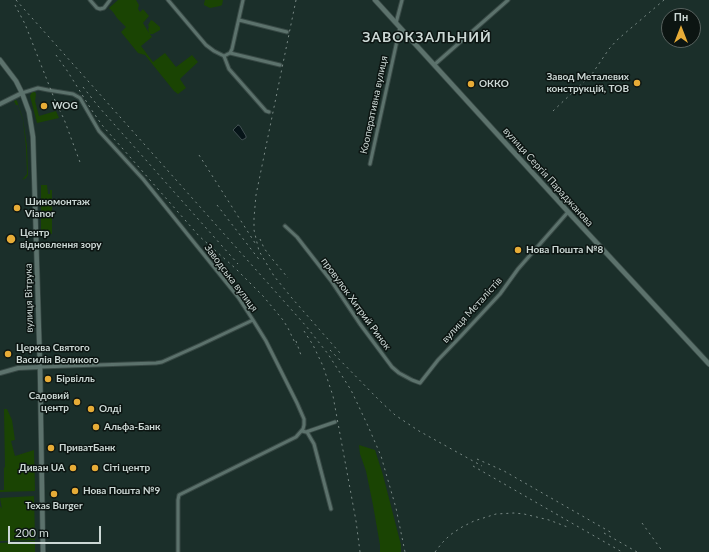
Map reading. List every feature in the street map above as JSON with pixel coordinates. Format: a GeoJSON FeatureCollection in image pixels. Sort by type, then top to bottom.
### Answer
{"type":"FeatureCollection","features":[{"type":"Feature","properties":{"kind":"main road","name":"вулиця Сергія Параджанова"},"geometry":{"type":"LineString","coordinates":[[374,0],[709,364]]}},
{"type":"Feature","properties":{"kind":"main road"},"geometry":{"type":"LineString","coordinates":[[0,60],[16,81],[21,93]]}},
{"type":"Feature","properties":{"kind":"main road"},"geometry":{"type":"LineString","coordinates":[[0,64],[21,93]]}},
{"type":"Feature","properties":{"kind":"main road","name":"вулиця Вітрука"},"geometry":{"type":"LineString","coordinates":[[21,93],[30,116],[34,150],[42,552]]}},
{"type":"Feature","properties":{"kind":"street"},"geometry":{"type":"LineString","coordinates":[[90,0],[97,8],[100,9],[104,8],[110,0]]}},
{"type":"Feature","properties":{"kind":"street"},"geometry":{"type":"LineString","coordinates":[[168,0],[206,45],[224,56],[229,69],[266,111],[269,112]]}},
{"type":"Feature","properties":{"kind":"street"},"geometry":{"type":"LineString","coordinates":[[224,56],[230,53],[234,44],[243,0]]}},
{"type":"Feature","properties":{"kind":"street","name":"Кооперативна вулиця"},"geometry":{"type":"LineString","coordinates":[[370,164],[402,0]]}},
{"type":"Feature","properties":{"kind":"street"},"geometry":{"type":"LineString","coordinates":[[434,65],[508,0]]}},
{"type":"Feature","properties":{"kind":"street"},"geometry":{"type":"LineString","coordinates":[[239,20],[287,32]]}},
{"type":"Feature","properties":{"kind":"street"},"geometry":{"type":"LineString","coordinates":[[230,53],[280,65]]}},
{"type":"Feature","properties":{"kind":"street","name":"Заводська вулиця"},"geometry":{"type":"LineString","coordinates":[[21,93],[38,88],[73,94],[80,98],[99,131],[147,184],[238,297],[266,341],[297,403],[305,421],[302,431]]}},
{"type":"Feature","properties":{"kind":"street"},"geometry":{"type":"LineString","coordinates":[[0,104],[21,93]]}},
{"type":"Feature","properties":{"kind":"street","name":"вулиця Металістів"},"geometry":{"type":"LineString","coordinates":[[420,383],[438,360],[500,294],[518,270],[568,212]]}},
{"type":"Feature","properties":{"kind":"street","name":"провулок Хитрий Ринок"},"geometry":{"type":"LineString","coordinates":[[285,226],[297,237],[332,282],[392,368],[420,383]]}},
{"type":"Feature","properties":{"kind":"street"},"geometry":{"type":"LineString","coordinates":[[0,373],[18,368],[156,364],[253,320]]}},
{"type":"Feature","properties":{"kind":"street"},"geometry":{"type":"LineString","coordinates":[[178,552],[179,495],[296,437],[302,431],[307,432],[335,422]]}},
{"type":"Feature","properties":{"kind":"street"},"geometry":{"type":"LineString","coordinates":[[307,432],[314,444],[331,509]]}},
{"type":"Feature","properties":{"kind":"green space"},"geometry":{"type":"Polygon","coordinates":[[[118,0],[136,0],[139,5],[138,9],[140,12],[143,9],[149,16],[143,23],[149,33],[148,25],[151,20],[160,27],[160,30],[150,34],[152,37],[141,46],[153,62],[165,53],[176,67],[192,55],[198,62],[180,79],[186,88],[178,94],[145,55],[138,53],[121,32],[126,27],[109,8],[118,0]]]}},
{"type":"Feature","properties":{"kind":"green space"},"geometry":{"type":"Polygon","coordinates":[[[205,0],[223,0],[222,5],[210,8],[204,5],[205,0]]]}},
{"type":"Feature","properties":{"kind":"green space"},"geometry":{"type":"Polygon","coordinates":[[[32,92],[35,92],[36,94],[35,101],[39,116],[56,111],[59,118],[37,123],[30,96],[32,92]]]}},
{"type":"Feature","properties":{"kind":"green space"},"geometry":{"type":"Polygon","coordinates":[[[14,101],[17,101],[23,119],[27,146],[28,175],[22,180],[27,174],[26,147],[23,120],[18,105],[16,105],[14,101]]]}},
{"type":"Feature","properties":{"kind":"green space"},"geometry":{"type":"Polygon","coordinates":[[[41,185],[47,185],[48,194],[50,194],[50,190],[52,190],[52,234],[41,230],[41,185]]]}},
{"type":"Feature","properties":{"kind":"green space"},"geometry":{"type":"Polygon","coordinates":[[[4,409],[7,409],[12,420],[15,440],[11,441],[15,456],[34,450],[35,491],[0,492],[0,490],[4,490],[4,409]]]}},
{"type":"Feature","properties":{"kind":"green space"},"geometry":{"type":"Polygon","coordinates":[[[359,445],[375,450],[401,545],[401,552],[380,552],[373,505],[359,445]]]}},
{"type":"Feature","properties":{"kind":"green space"},"geometry":{"type":"Polygon","coordinates":[[[34,496],[35,540],[0,541],[0,506],[2,509],[0,498],[34,496]]]}},
{"type":"Feature","properties":{"kind":"green space"},"geometry":{"type":"Polygon","coordinates":[[[35,541],[35,552],[0,552],[0,543],[35,541]]]}},
{"type":"Feature","properties":{"kind":"shaded area"},"geometry":{"type":"Polygon","coordinates":[[[238,125],[246,136],[246,138],[242,140],[233,130],[238,125]]]}},
{"type":"Feature","properties":{"kind":"railway"},"geometry":{"type":"LineString","coordinates":[[16,0],[306,326],[328,354],[351,390],[381,456],[396,508],[405,552]]}},
{"type":"Feature","properties":{"kind":"railway"},"geometry":{"type":"LineString","coordinates":[[296,0],[256,195],[254,230],[259,251],[274,276],[340,353]]}},
{"type":"Feature","properties":{"kind":"railway"},"geometry":{"type":"LineString","coordinates":[[553,111],[592,74],[617,40],[664,0]]}},
{"type":"Feature","properties":{"kind":"railway"},"geometry":{"type":"LineString","coordinates":[[15,5],[25,24],[81,165]]}},
{"type":"Feature","properties":{"kind":"railway"},"geometry":{"type":"LineString","coordinates":[[56,55],[102,125],[199,236],[235,268],[263,296],[283,320],[296,345]]}},
{"type":"Feature","properties":{"kind":"railway"},"geometry":{"type":"LineString","coordinates":[[83,87],[98,106],[238,264]]}},
{"type":"Feature","properties":{"kind":"railway"},"geometry":{"type":"LineString","coordinates":[[199,155],[255,243]]}},
{"type":"Feature","properties":{"kind":"railway"},"geometry":{"type":"LineString","coordinates":[[217,205],[261,262]]}},
{"type":"Feature","properties":{"kind":"railway"},"geometry":{"type":"LineString","coordinates":[[260,239],[269,255],[288,278]]}},
{"type":"Feature","properties":{"kind":"railway"},"geometry":{"type":"LineString","coordinates":[[304,331],[313,345],[323,366],[333,396],[356,521],[360,552]]}},
{"type":"Feature","properties":{"kind":"railway"},"geometry":{"type":"LineString","coordinates":[[296,341],[302,358]]}},
{"type":"Feature","properties":{"kind":"railway"},"geometry":{"type":"LineString","coordinates":[[330,350],[395,415],[419,431],[482,466]]}},
{"type":"Feature","properties":{"kind":"railway"},"geometry":{"type":"LineString","coordinates":[[477,459],[504,471],[612,533]]}},
{"type":"Feature","properties":{"kind":"railway"},"geometry":{"type":"LineString","coordinates":[[473,466],[622,552]]}},
{"type":"Feature","properties":{"kind":"railway"},"geometry":{"type":"LineString","coordinates":[[435,552],[450,535],[462,527],[474,521],[496,514],[524,514],[549,520],[570,528]]}},
{"type":"Feature","properties":{"kind":"railway"},"geometry":{"type":"LineString","coordinates":[[642,523],[663,552]]}},
{"type":"Feature","properties":{"kind":"railway"},"geometry":{"type":"LineString","coordinates":[[604,533],[637,552]]}},
{"type":"Feature","properties":{"kind":"place","name":"Завод Металевих конструкцій, ТОВ"},"geometry":{"type":"Point","coordinates":[637,83]}},
{"type":"Feature","properties":{"kind":"place","name":"ОККО"},"geometry":{"type":"Point","coordinates":[471,84]}},
{"type":"Feature","properties":{"kind":"place","name":"WOG"},"geometry":{"type":"Point","coordinates":[44,106]}},
{"type":"Feature","properties":{"kind":"place","name":"Шиномонтаж Vianor"},"geometry":{"type":"Point","coordinates":[17,208]}},
{"type":"Feature","properties":{"kind":"place","name":"Центр відновлення зору"},"geometry":{"type":"Point","coordinates":[11,239]}},
{"type":"Feature","properties":{"kind":"place","name":"Нова Пошта №8"},"geometry":{"type":"Point","coordinates":[518,250]}},
{"type":"Feature","properties":{"kind":"place","name":"Церква Святого Василія Великого"},"geometry":{"type":"Point","coordinates":[8,354]}},
{"type":"Feature","properties":{"kind":"place","name":"Бірвілль"},"geometry":{"type":"Point","coordinates":[48,379]}},
{"type":"Feature","properties":{"kind":"place","name":"Садовий центр"},"geometry":{"type":"Point","coordinates":[77,402]}},
{"type":"Feature","properties":{"kind":"place","name":"Олді"},"geometry":{"type":"Point","coordinates":[91,409]}},
{"type":"Feature","properties":{"kind":"place","name":"Альфа-Банк"},"geometry":{"type":"Point","coordinates":[96,427]}},
{"type":"Feature","properties":{"kind":"place","name":"ПриватБанк"},"geometry":{"type":"Point","coordinates":[51,448]}},
{"type":"Feature","properties":{"kind":"place","name":"Диван UA"},"geometry":{"type":"Point","coordinates":[73,468]}},
{"type":"Feature","properties":{"kind":"place","name":"Сіті центр"},"geometry":{"type":"Point","coordinates":[95,468]}},
{"type":"Feature","properties":{"kind":"place","name":"Нова Пошта №9"},"geometry":{"type":"Point","coordinates":[75,491]}},
{"type":"Feature","properties":{"kind":"place","name":"Texas Burger"},"geometry":{"type":"Point","coordinates":[54,494]}},
{"type":"Feature","properties":{"kind":"district","name":"ЗАВОКЗАЛЬНИЙ"},"geometry":{"type":"Point","coordinates":[427,37]}}]}
